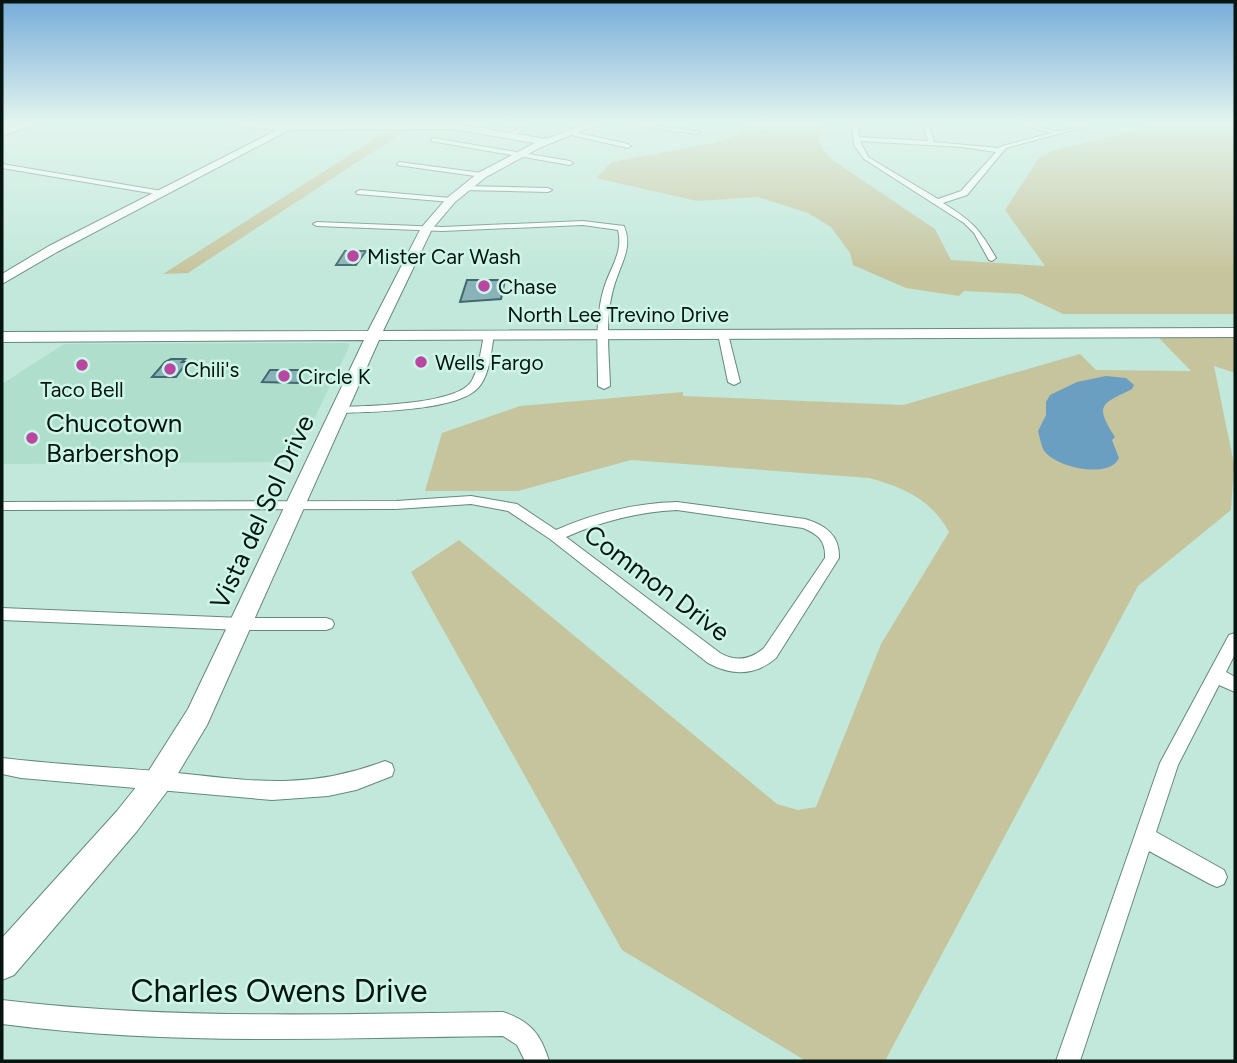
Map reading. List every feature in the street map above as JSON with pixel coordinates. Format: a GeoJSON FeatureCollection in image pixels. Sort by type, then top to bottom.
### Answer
{"type":"FeatureCollection","features":[{"type":"Feature","properties":{"kind":"main road"},"geometry":{"type":"LineString","coordinates":[[2,280],[49,252],[199,174]]}},
{"type":"Feature","properties":{"kind":"main road","name":"Vista del Sol Drive"},"geometry":{"type":"LineString","coordinates":[[2,963],[105,848],[158,780],[198,717],[418,241],[458,194],[482,175]]}},
{"type":"Feature","properties":{"kind":"main road","name":"North Lee Trevino Drive"},"geometry":{"type":"LineString","coordinates":[[2,337],[1235,320]]}},
{"type":"Feature","properties":{"kind":"main road","name":"North Lee Trevino Drive"},"geometry":{"type":"LineString","coordinates":[[2,325],[138,325],[489,335],[604,329],[723,334],[1235,332]]}},
{"type":"Feature","properties":{"kind":"main road"},"geometry":{"type":"LineString","coordinates":[[127,337],[138,325]]}},
{"type":"Feature","properties":{"kind":"street"},"geometry":{"type":"LineString","coordinates":[[47,174],[162,193]]}},
{"type":"Feature","properties":{"kind":"street"},"geometry":{"type":"LineString","coordinates":[[471,174],[482,175]]}},
{"type":"Feature","properties":{"kind":"street"},"geometry":{"type":"LineString","coordinates":[[891,174],[974,227],[992,258]]}},
{"type":"Feature","properties":{"kind":"street"},"geometry":{"type":"LineString","coordinates":[[937,202],[964,193],[980,174]]}},
{"type":"Feature","properties":{"kind":"street"},"geometry":{"type":"LineString","coordinates":[[360,192],[458,194],[548,190]]}},
{"type":"Feature","properties":{"kind":"street"},"geometry":{"type":"LineString","coordinates":[[317,224],[427,228],[574,222],[610,224],[621,228],[625,245],[607,291],[604,386]]}},
{"type":"Feature","properties":{"kind":"street"},"geometry":{"type":"LineString","coordinates":[[723,334],[734,382]]}},
{"type":"Feature","properties":{"kind":"street"},"geometry":{"type":"LineString","coordinates":[[339,410],[406,407],[464,392],[476,383],[489,335]]}},
{"type":"Feature","properties":{"kind":"street","name":"Common Drive"},"geometry":{"type":"LineString","coordinates":[[2,506],[295,506],[396,505],[462,500],[492,502],[521,512],[713,658],[729,665],[746,666],[757,663],[770,653],[832,558],[833,549],[823,532],[805,524],[677,506],[640,508],[612,514],[555,536]]}},
{"type":"Feature","properties":{"kind":"street"},"geometry":{"type":"LineString","coordinates":[[2,614],[241,624],[326,624]]}},
{"type":"Feature","properties":{"kind":"street"},"geometry":{"type":"LineString","coordinates":[[1068,1061],[1143,836],[1182,736],[1235,639]]}},
{"type":"Feature","properties":{"kind":"street"},"geometry":{"type":"LineString","coordinates":[[1216,675],[1235,685]]}},
{"type":"Feature","properties":{"kind":"street"},"geometry":{"type":"LineString","coordinates":[[2,766],[158,780],[247,792],[291,793],[333,788],[385,770]]}},
{"type":"Feature","properties":{"kind":"street"},"geometry":{"type":"LineString","coordinates":[[1143,836],[1217,877]]}},
{"type":"Feature","properties":{"kind":"street","name":"Charles Owens Drive"},"geometry":{"type":"LineString","coordinates":[[2,1012],[132,1026],[503,1024],[518,1028],[530,1040],[537,1061]]}},
{"type":"Feature","properties":{"kind":"shaded area"},"geometry":{"type":"Polygon","coordinates":[[[320,174],[340,174],[188,273],[163,274],[320,174]]]}},
{"type":"Feature","properties":{"kind":"shaded area"},"geometry":{"type":"Polygon","coordinates":[[[600,174],[853,174],[935,229],[951,260],[1045,266],[1005,210],[1029,174],[1235,174],[1235,314],[1063,314],[1021,294],[964,291],[959,296],[906,288],[853,265],[850,253],[831,227],[808,213],[758,197],[697,201],[596,178],[600,174]]]}},
{"type":"Feature","properties":{"kind":"shaded area"},"geometry":{"type":"Polygon","coordinates":[[[1158,337],[1235,337],[1235,373],[1214,366],[1234,464],[1231,510],[1138,586],[885,1061],[806,1061],[622,950],[411,572],[459,540],[777,804],[798,810],[816,807],[881,644],[949,532],[934,511],[915,496],[869,478],[631,460],[518,491],[425,491],[442,433],[520,406],[683,392],[683,396],[903,405],[1080,354],[1096,370],[1191,371],[1158,337]]]}},
{"type":"Feature","properties":{"kind":"shaded area"},"geometry":{"type":"Polygon","coordinates":[[[64,344],[350,345],[293,462],[2,464],[2,384],[64,344]]]}},
{"type":"Feature","properties":{"kind":"water"},"geometry":{"type":"Polygon","coordinates":[[[1106,376],[1126,378],[1134,385],[1132,389],[1104,406],[1104,417],[1115,437],[1112,440],[1119,458],[1114,464],[1095,470],[1061,463],[1052,458],[1045,452],[1038,431],[1046,415],[1046,402],[1050,395],[1077,382],[1106,376]]]}},
{"type":"Feature","properties":{"kind":"building","name":"Mister Car Wash"},"geometry":{"type":"Polygon","coordinates":[[[345,251],[366,251],[356,265],[336,265],[345,251]]]}},
{"type":"Feature","properties":{"kind":"building","name":"Chase"},"geometry":{"type":"Polygon","coordinates":[[[467,280],[505,280],[501,299],[460,302],[467,280]]]}},
{"type":"Feature","properties":{"kind":"building","name":"Chili's"},"geometry":{"type":"Polygon","coordinates":[[[185,359],[182,362],[187,362],[176,377],[152,377],[165,362],[185,359]]]}},
{"type":"Feature","properties":{"kind":"building","name":"Circle K"},"geometry":{"type":"Polygon","coordinates":[[[270,370],[305,370],[298,383],[262,382],[270,370]]]}},
{"type":"Feature","properties":{"kind":"place","name":"Mister Car Wash"},"geometry":{"type":"Point","coordinates":[353,256]}},
{"type":"Feature","properties":{"kind":"place","name":"Chase"},"geometry":{"type":"Point","coordinates":[484,286]}},
{"type":"Feature","properties":{"kind":"place","name":"Wells Fargo"},"geometry":{"type":"Point","coordinates":[421,362]}},
{"type":"Feature","properties":{"kind":"place","name":"Taco Bell"},"geometry":{"type":"Point","coordinates":[82,365]}},
{"type":"Feature","properties":{"kind":"place","name":"Chili's"},"geometry":{"type":"Point","coordinates":[170,369]}},
{"type":"Feature","properties":{"kind":"place","name":"Circle K"},"geometry":{"type":"Point","coordinates":[284,376]}},
{"type":"Feature","properties":{"kind":"place","name":"Chucotown Barbershop"},"geometry":{"type":"Point","coordinates":[32,438]}}]}
